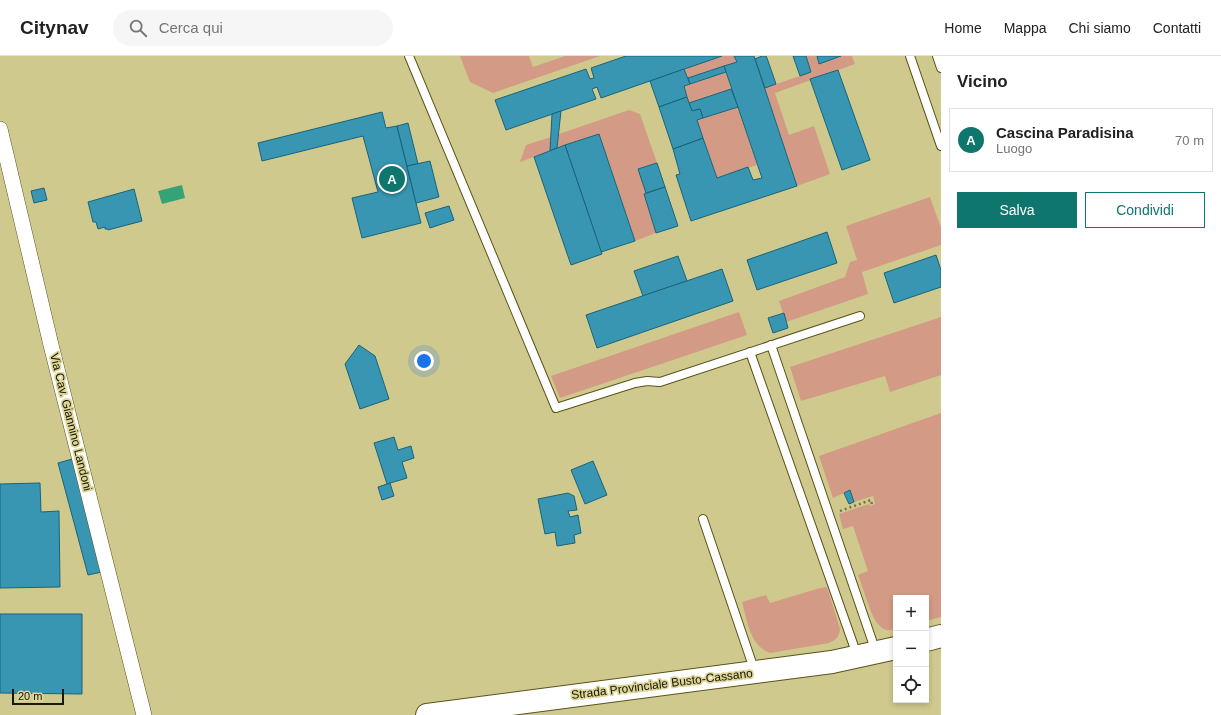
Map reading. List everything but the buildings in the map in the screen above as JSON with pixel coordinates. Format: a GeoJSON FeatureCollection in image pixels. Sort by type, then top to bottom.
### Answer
{"type":"FeatureCollection","features":[{"type":"Feature","properties":{"kind":"main road"},"geometry":{"type":"LineString","coordinates":[[929,639],[941,636]]}},
{"type":"Feature","properties":{"kind":"main road","name":"Strada Provinciale Busto-Cassano"},"geometry":{"type":"LineString","coordinates":[[427,715],[832,662],[877,653]]}},
{"type":"Feature","properties":{"kind":"street","name":"Via Cav. Giannino Landoni"},"geometry":{"type":"LineString","coordinates":[[0,129],[51,345],[144,715]]}},
{"type":"Feature","properties":{"kind":"lane"},"geometry":{"type":"LineString","coordinates":[[409,56],[556,408],[635,383],[646,381],[660,382],[860,316]]}},
{"type":"Feature","properties":{"kind":"lane"},"geometry":{"type":"LineString","coordinates":[[910,56],[941,146]]}},
{"type":"Feature","properties":{"kind":"lane"},"geometry":{"type":"LineString","coordinates":[[937,56],[941,68]]}},
{"type":"Feature","properties":{"kind":"lane"},"geometry":{"type":"LineString","coordinates":[[771,345],[877,653]]}},
{"type":"Feature","properties":{"kind":"lane"},"geometry":{"type":"LineString","coordinates":[[750,352],[877,653]]}},
{"type":"Feature","properties":{"kind":"lane"},"geometry":{"type":"LineString","coordinates":[[703,519],[754,672]]}},
{"type":"Feature","properties":{"kind":"path"},"geometry":{"type":"LineString","coordinates":[[828,514],[871,500],[872,505]]}},
{"type":"Feature","properties":{"kind":"shaded area"},"geometry":{"type":"Polygon","coordinates":[[[460,56],[529,56],[533,67],[565,56],[600,56],[493,93],[470,82],[460,56]]]}},
{"type":"Feature","properties":{"kind":"shaded area"},"geometry":{"type":"Polygon","coordinates":[[[722,56],[734,56],[737,62],[688,78],[684,69],[722,56]]]}},
{"type":"Feature","properties":{"kind":"shaded area"},"geometry":{"type":"Polygon","coordinates":[[[806,56],[817,56],[819,63],[841,56],[852,56],[855,64],[775,93],[789,135],[814,126],[830,174],[797,186],[765,88],[811,72],[806,56]]]}},
{"type":"Feature","properties":{"kind":"shaded area"},"geometry":{"type":"Polygon","coordinates":[[[726,72],[731,89],[689,103],[684,86],[726,72]]]}},
{"type":"Feature","properties":{"kind":"shaded area"},"geometry":{"type":"Polygon","coordinates":[[[738,107],[757,165],[717,178],[697,120],[738,107]]]}},
{"type":"Feature","properties":{"kind":"shaded area"},"geometry":{"type":"Polygon","coordinates":[[[629,110],[640,114],[657,163],[638,169],[646,193],[644,194],[656,233],[635,241],[599,134],[557,148],[559,134],[629,110]]]}},
{"type":"Feature","properties":{"kind":"shaded area"},"geometry":{"type":"Polygon","coordinates":[[[551,137],[550,151],[520,162],[526,145],[551,137]]]}},
{"type":"Feature","properties":{"kind":"shaded area"},"geometry":{"type":"Polygon","coordinates":[[[182,185],[185,198],[162,204],[158,191],[182,185]]]}},
{"type":"Feature","properties":{"kind":"shaded area"},"geometry":{"type":"Polygon","coordinates":[[[930,197],[941,228],[941,245],[862,272],[868,294],[786,322],[779,301],[845,277],[850,262],[857,260],[846,226],[930,197]]]}},
{"type":"Feature","properties":{"kind":"shaded area"},"geometry":{"type":"Polygon","coordinates":[[[739,312],[747,335],[560,398],[551,376],[739,312]]]}},
{"type":"Feature","properties":{"kind":"shaded area"},"geometry":{"type":"Polygon","coordinates":[[[941,317],[941,375],[890,392],[885,376],[801,401],[790,367],[941,317]]]}},
{"type":"Feature","properties":{"kind":"shaded area"},"geometry":{"type":"Polygon","coordinates":[[[941,413],[941,617],[929,620],[929,595],[893,595],[893,630],[887,630],[881,627],[876,621],[867,602],[858,575],[868,571],[853,526],[843,529],[839,514],[869,504],[870,506],[875,504],[873,496],[854,502],[850,490],[833,498],[819,456],[941,413]]]}},
{"type":"Feature","properties":{"kind":"shaded area"},"geometry":{"type":"Polygon","coordinates":[[[827,587],[840,629],[838,636],[835,639],[829,643],[770,653],[763,650],[758,645],[750,632],[742,602],[766,595],[770,603],[827,587]]]}},
{"type":"Feature","properties":{"kind":"place","name":"Cascina Paradisina"},"geometry":{"type":"Point","coordinates":[392,179]}}]}
